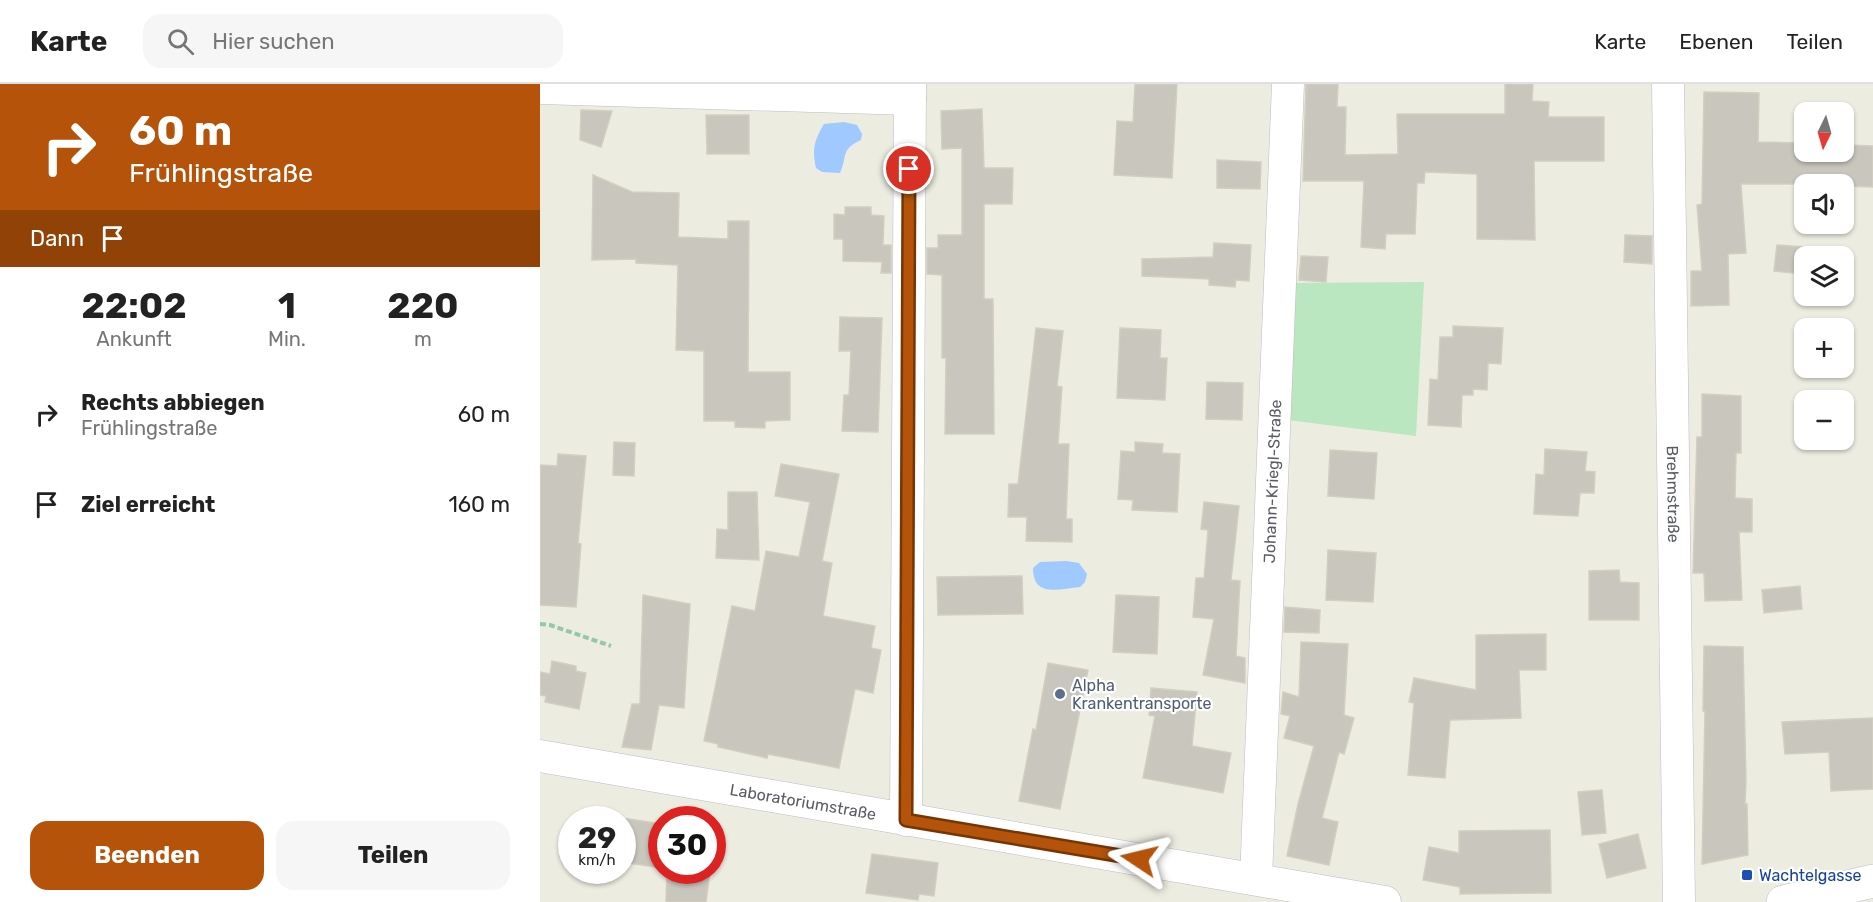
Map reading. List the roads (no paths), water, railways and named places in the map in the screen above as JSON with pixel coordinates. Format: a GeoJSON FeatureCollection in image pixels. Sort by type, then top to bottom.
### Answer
{"type":"FeatureCollection","features":[{"type":"Feature","properties":{"kind":"main road"},"geometry":{"type":"LineString","coordinates":[[1783,902],[1873,881]]}},
{"type":"Feature","properties":{"kind":"street","name":"Johann-Kriegl-Straße"},"geometry":{"type":"LineString","coordinates":[[1256,879],[1288,84]]}},
{"type":"Feature","properties":{"kind":"street","name":"Brehmstraße"},"geometry":{"type":"LineString","coordinates":[[1668,84],[1679,902]]}},
{"type":"Feature","properties":{"kind":"street"},"geometry":{"type":"LineString","coordinates":[[540,88],[910,92],[906,820]]}},
{"type":"Feature","properties":{"kind":"street","name":"Laboratoriumstraße"},"geometry":{"type":"LineString","coordinates":[[540,756],[1386,902]]}},
{"type":"Feature","properties":{"kind":"water"},"geometry":{"type":"Polygon","coordinates":[[[844,122],[857,125],[862,134],[861,140],[847,150],[840,173],[822,172],[816,168],[815,161],[814,150],[818,135],[824,124],[844,122]]]}},
{"type":"Feature","properties":{"kind":"water"},"geometry":{"type":"Polygon","coordinates":[[[1040,562],[1079,563],[1087,574],[1085,582],[1080,587],[1056,590],[1042,588],[1037,584],[1033,568],[1040,562]]]}},
{"type":"Feature","properties":{"kind":"place","name":"Alpha Krankentransporte"},"geometry":{"type":"Point","coordinates":[1060,694]}},
{"type":"Feature","properties":{"kind":"place","name":"Wachtelgasse"},"geometry":{"type":"Point","coordinates":[1747,875]}}]}
